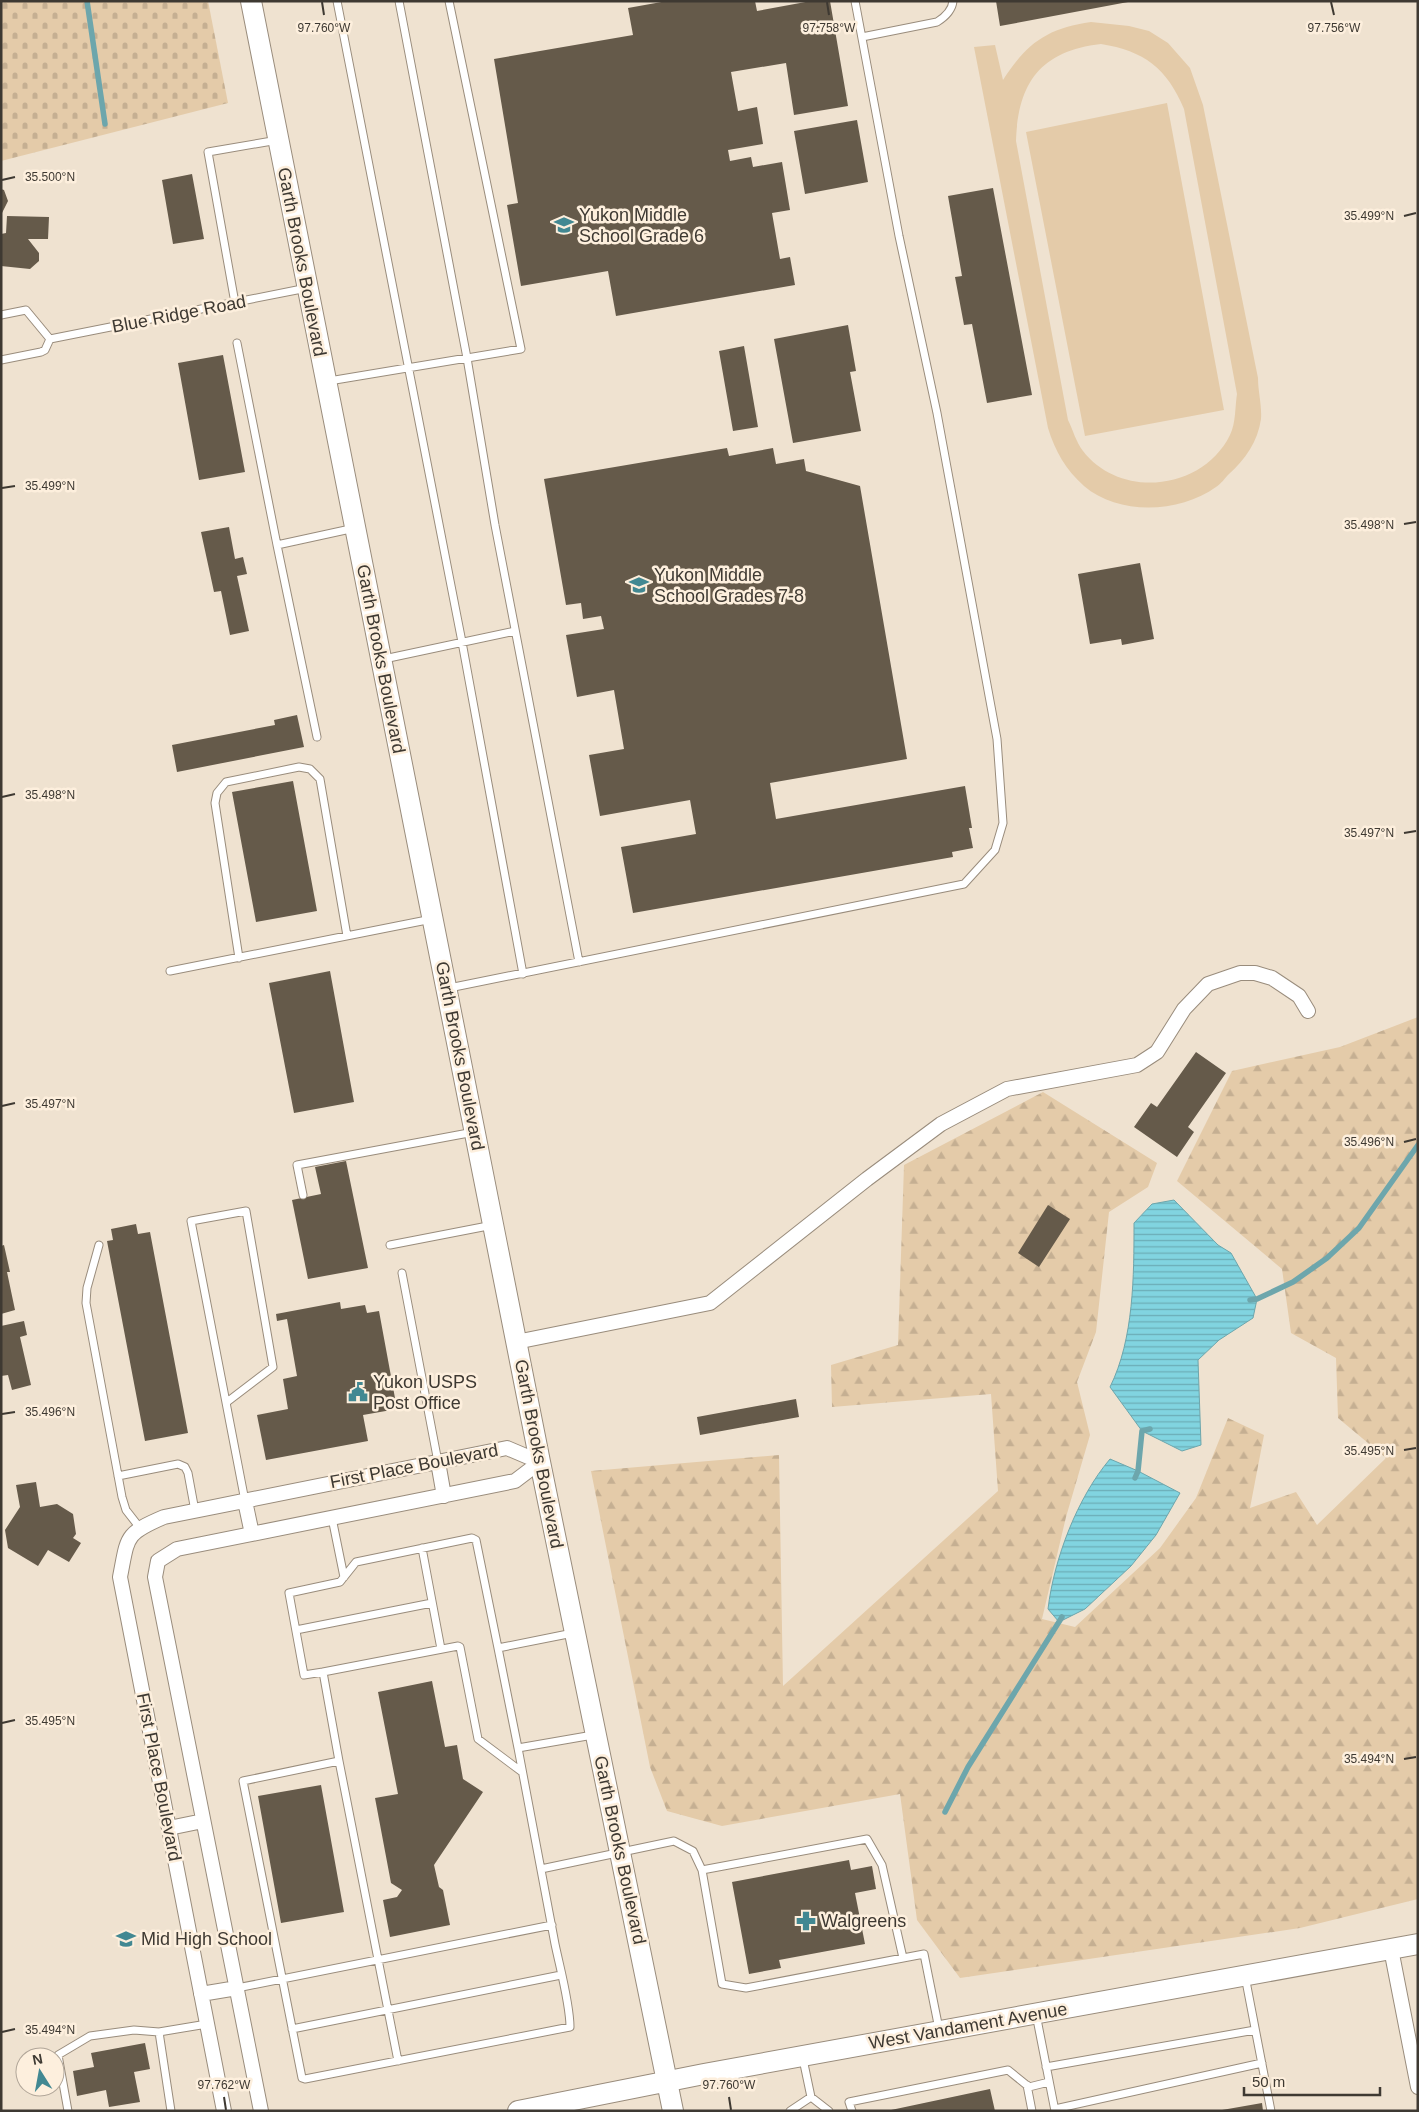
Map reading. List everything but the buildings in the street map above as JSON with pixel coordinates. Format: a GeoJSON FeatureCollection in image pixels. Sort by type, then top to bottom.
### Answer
{"type":"FeatureCollection","features":[{"type":"Feature","properties":{"kind":"street","name":"Garth Brooks Boulevard"},"geometry":{"type":"LineString","coordinates":[[251,1],[516,1342],[672,2111]]}},
{"type":"Feature","properties":{"kind":"street"},"geometry":{"type":"LineString","coordinates":[[516,1342],[710,1303],[867,1178],[941,1124],[1007,1089],[1137,1065],[1157,1052],[1184,1009],[1208,984],[1240,973],[1255,973],[1272,978],[1299,996],[1308,1011]]}},
{"type":"Feature","properties":{"kind":"street","name":"First Place Boulevard"},"geometry":{"type":"LineString","coordinates":[[224,2111],[120,1577],[127,1541],[140,1528],[164,1517],[507,1448],[540,1462],[515,1482],[177,1549],[158,1561],[155,1577],[261,2111]]}},
{"type":"Feature","properties":{"kind":"street"},"geometry":{"type":"LineString","coordinates":[[438,1462],[444,1496]]}},
{"type":"Feature","properties":{"kind":"street"},"geometry":{"type":"LineString","coordinates":[[246,1501],[252,1534]]}},
{"type":"Feature","properties":{"kind":"street"},"geometry":{"type":"LineString","coordinates":[[169,1828],[204,1821]]}},
{"type":"Feature","properties":{"kind":"street","name":"West Vandament Avenue"},"geometry":{"type":"LineString","coordinates":[[518,2111],[803,2056],[1418,1944]]}},
{"type":"Feature","properties":{"kind":"street"},"geometry":{"type":"LineString","coordinates":[[1391,1949],[1418,2087]]}},
{"type":"Feature","properties":{"kind":"street"},"geometry":{"type":"LineString","coordinates":[[201,1994],[237,1988]]}},
{"type":"Feature","properties":{"kind":"lane"},"geometry":{"type":"LineString","coordinates":[[338,1],[407,368],[462,642],[523,974]]}},
{"type":"Feature","properties":{"kind":"lane"},"geometry":{"type":"LineString","coordinates":[[399,1],[467,358],[515,630],[579,962]]}},
{"type":"Feature","properties":{"kind":"lane"},"geometry":{"type":"LineString","coordinates":[[326,382],[521,349],[449,1]]}},
{"type":"Feature","properties":{"kind":"lane"},"geometry":{"type":"LineString","coordinates":[[446,989],[964,884],[995,850],[1003,823],[997,739],[937,413],[898,236],[855,1]]}},
{"type":"Feature","properties":{"kind":"lane"},"geometry":{"type":"LineString","coordinates":[[862,37],[937,22],[946,17],[954,1]]}},
{"type":"Feature","properties":{"kind":"lane"},"geometry":{"type":"LineString","coordinates":[[235,303],[208,152],[278,140]]}},
{"type":"Feature","properties":{"kind":"lane","name":"Blue Ridge Road"},"geometry":{"type":"LineString","coordinates":[[50,339],[307,288]]}},
{"type":"Feature","properties":{"kind":"lane"},"geometry":{"type":"LineString","coordinates":[[1,315],[26,310],[50,339],[45,350],[41,352],[1,360]]}},
{"type":"Feature","properties":{"kind":"lane"},"geometry":{"type":"LineString","coordinates":[[236,343],[317,737]]}},
{"type":"Feature","properties":{"kind":"lane"},"geometry":{"type":"LineString","coordinates":[[277,545],[355,528]]}},
{"type":"Feature","properties":{"kind":"lane"},"geometry":{"type":"LineString","coordinates":[[381,660],[515,630]]}},
{"type":"Feature","properties":{"kind":"lane"},"geometry":{"type":"LineString","coordinates":[[239,958],[215,803],[217,793],[226,782],[299,767],[310,769],[320,779],[347,936]]}},
{"type":"Feature","properties":{"kind":"lane"},"geometry":{"type":"LineString","coordinates":[[170,971],[432,919]]}},
{"type":"Feature","properties":{"kind":"lane"},"geometry":{"type":"LineString","coordinates":[[303,1195],[297,1165],[475,1132]]}},
{"type":"Feature","properties":{"kind":"lane"},"geometry":{"type":"LineString","coordinates":[[227,1402],[273,1367],[246,1211],[191,1221],[246,1501]]}},
{"type":"Feature","properties":{"kind":"lane"},"geometry":{"type":"LineString","coordinates":[[390,1245],[493,1225]]}},
{"type":"Feature","properties":{"kind":"lane"},"geometry":{"type":"LineString","coordinates":[[99,1245],[87,1288],[86,1303],[126,1510],[140,1528]]}},
{"type":"Feature","properties":{"kind":"lane"},"geometry":{"type":"LineString","coordinates":[[402,1273],[438,1462]]}},
{"type":"Feature","properties":{"kind":"lane"},"geometry":{"type":"LineString","coordinates":[[118,1476],[178,1464],[185,1467],[188,1473],[195,1511]]}},
{"type":"Feature","properties":{"kind":"lane"},"geometry":{"type":"LineString","coordinates":[[332,1518],[344,1577]]}},
{"type":"Feature","properties":{"kind":"lane"},"geometry":{"type":"LineString","coordinates":[[340,1761],[245,1780],[242,1783],[283,1978],[300,2076],[305,2079],[566,2029],[570,2027],[570,2024],[518,1748],[474,1538],[356,1562],[340,1582],[289,1593],[304,1675],[460,1647],[478,1738],[522,1772]]}},
{"type":"Feature","properties":{"kind":"lane"},"geometry":{"type":"LineString","coordinates":[[422,1548],[441,1649]]}},
{"type":"Feature","properties":{"kind":"lane"},"geometry":{"type":"LineString","coordinates":[[296,1630],[432,1603]]}},
{"type":"Feature","properties":{"kind":"lane"},"geometry":{"type":"LineString","coordinates":[[498,1648],[575,1633]]}},
{"type":"Feature","properties":{"kind":"lane"},"geometry":{"type":"LineString","coordinates":[[323,1672],[398,2061]]}},
{"type":"Feature","properties":{"kind":"lane"},"geometry":{"type":"LineString","coordinates":[[518,1748],[596,1734]]}},
{"type":"Feature","properties":{"kind":"lane"},"geometry":{"type":"LineString","coordinates":[[702,1870],[867,1839],[882,1865],[903,1958]]}},
{"type":"Feature","properties":{"kind":"lane"},"geometry":{"type":"LineString","coordinates":[[541,1869],[674,1840],[693,1851],[702,1870],[722,1984],[746,1988],[924,1954],[940,2031]]}},
{"type":"Feature","properties":{"kind":"lane"},"geometry":{"type":"LineString","coordinates":[[237,1988],[552,1925]]}},
{"type":"Feature","properties":{"kind":"lane"},"geometry":{"type":"LineString","coordinates":[[292,2029],[561,1974]]}},
{"type":"Feature","properties":{"kind":"lane"},"geometry":{"type":"LineString","coordinates":[[1244,1976],[1272,2111]]}},
{"type":"Feature","properties":{"kind":"lane"},"geometry":{"type":"LineString","coordinates":[[1036,2014],[1055,2110],[1262,2063]]}},
{"type":"Feature","properties":{"kind":"lane"},"geometry":{"type":"LineString","coordinates":[[68,2111],[58,2055],[90,2036],[134,2030],[159,2032],[207,2024]]}},
{"type":"Feature","properties":{"kind":"lane"},"geometry":{"type":"LineString","coordinates":[[1046,2067],[1255,2030]]}},
{"type":"Feature","properties":{"kind":"lane"},"geometry":{"type":"LineString","coordinates":[[159,2032],[171,2111]]}},
{"type":"Feature","properties":{"kind":"lane"},"geometry":{"type":"LineString","coordinates":[[803,2056],[811,2097],[829,2111]]}},
{"type":"Feature","properties":{"kind":"lane"},"geometry":{"type":"LineString","coordinates":[[852,2111],[850,2102],[1008,2070],[1029,2087],[1049,2082]]}},
{"type":"Feature","properties":{"kind":"lane"},"geometry":{"type":"LineString","coordinates":[[1027,2085],[1032,2111]]}},
{"type":"Feature","properties":{"kind":"lane"},"geometry":{"type":"LineString","coordinates":[[790,2111],[811,2097]]}},
{"type":"Feature","properties":{"kind":"green space"},"geometry":{"type":"Polygon","coordinates":[[[1,1],[208,1],[228,103],[1,161],[1,1]]]}},
{"type":"Feature","properties":{"kind":"green space"},"geometry":{"type":"Polygon","coordinates":[[[1091,22],[1129,26],[1149,31],[1168,43],[1190,68],[1203,105],[1258,378],[1261,419],[1254,442],[1245,456],[1235,469],[1216,487],[1201,496],[1168,506],[1150,508],[1132,506],[1098,496],[1084,486],[1072,473],[1054,445],[1048,428],[974,47],[995,45],[1003,80],[1029,47],[1050,33],[1091,22]],[[1101,44],[1080,48],[1048,62],[1028,86],[1018,120],[1016,141],[1068,420],[1076,440],[1083,451],[1099,467],[1118,477],[1139,482],[1161,482],[1182,477],[1201,468],[1217,453],[1232,430],[1237,394],[1184,109],[1162,72],[1142,57],[1116,47],[1101,44]]]}},
{"type":"Feature","properties":{"kind":"green space"},"geometry":{"type":"Polygon","coordinates":[[[1167,103],[1224,410],[1085,436],[1026,132],[1167,103]]]}},
{"type":"Feature","properties":{"kind":"green space"},"geometry":{"type":"Polygon","coordinates":[[[1418,1017],[1418,1899],[1300,1928],[960,1978],[917,1920],[900,1794],[722,1826],[667,1811],[650,1767],[591,1471],[779,1455],[783,1686],[998,1491],[991,1394],[832,1407],[831,1365],[898,1345],[904,1165],[1043,1092],[1157,1163],[1148,1187],[1109,1212],[1096,1332],[1077,1382],[1090,1435],[1066,1517],[1042,1619],[1075,1627],[1160,1548],[1196,1498],[1228,1418],[1264,1435],[1250,1508],[1296,1492],[1317,1525],[1386,1458],[1338,1418],[1336,1358],[1291,1333],[1282,1269],[1177,1181],[1232,1071],[1340,1047],[1418,1017]]]}},
{"type":"Feature","properties":{"kind":"water"},"geometry":{"type":"Polygon","coordinates":[[[1174,1200],[1218,1245],[1231,1253],[1257,1299],[1253,1318],[1219,1340],[1198,1360],[1201,1445],[1182,1451],[1142,1431],[1110,1387],[1118,1368],[1128,1328],[1133,1285],[1134,1223],[1152,1204],[1174,1200]]]}},
{"type":"Feature","properties":{"kind":"water"},"geometry":{"type":"Polygon","coordinates":[[[1110,1459],[1180,1493],[1156,1535],[1131,1566],[1085,1609],[1059,1622],[1048,1609],[1062,1550],[1077,1510],[1110,1459]]]}},
{"type":"Feature","properties":{"kind":"waterway"},"geometry":{"type":"LineString","coordinates":[[87,1],[105,124]]}},
{"type":"Feature","properties":{"kind":"waterway"},"geometry":{"type":"LineString","coordinates":[[1250,1300],[1257,1299],[1293,1282],[1327,1258],[1359,1228],[1418,1145]]}},
{"type":"Feature","properties":{"kind":"waterway"},"geometry":{"type":"LineString","coordinates":[[1135,1478],[1138,1471],[1142,1431],[1150,1429]]}},
{"type":"Feature","properties":{"kind":"waterway"},"geometry":{"type":"LineString","coordinates":[[945,1812],[968,1767],[1062,1617]]}},
{"type":"Feature","properties":{"kind":"place","name":"Yukon Middle School Grade 6"},"geometry":{"type":"Point","coordinates":[564,225]}},
{"type":"Feature","properties":{"kind":"place","name":"Yukon Middle School Grades 7-8"},"geometry":{"type":"Point","coordinates":[639,585]}},
{"type":"Feature","properties":{"kind":"place","name":"Yukon USPS Post Office"},"geometry":{"type":"Point","coordinates":[358,1392]}},
{"type":"Feature","properties":{"kind":"place","name":"Walgreens"},"geometry":{"type":"Point","coordinates":[806,1921]}},
{"type":"Feature","properties":{"kind":"place","name":"Mid High School"},"geometry":{"type":"Point","coordinates":[126,1939]}}]}
